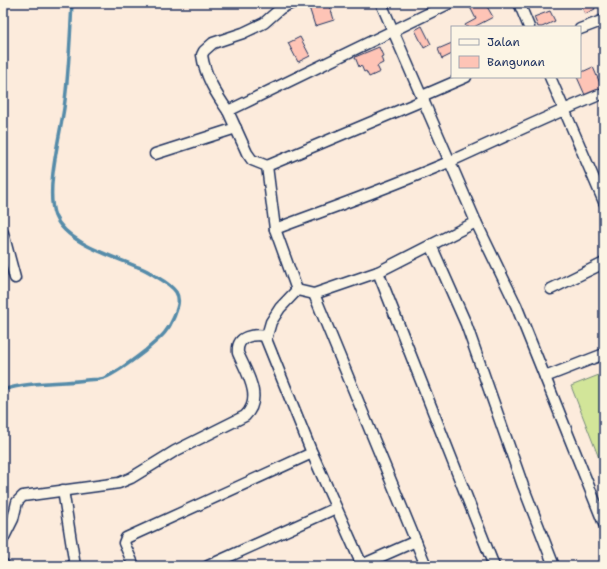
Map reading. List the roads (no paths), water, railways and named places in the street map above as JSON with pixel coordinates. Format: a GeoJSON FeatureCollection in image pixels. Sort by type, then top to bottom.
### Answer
{"type":"FeatureCollection","features":[{"type":"Feature","properties":{"kind":"street"},"geometry":{"type":"LineString","coordinates":[[292,3],[281,8],[264,23],[219,40],[208,46],[202,55],[207,73],[218,97],[228,111],[247,153],[252,160],[267,166],[423,98],[464,78]]}},
{"type":"Feature","properties":{"kind":"street"},"geometry":{"type":"LineString","coordinates":[[381,3],[476,222],[516,305],[604,524]]}},
{"type":"Feature","properties":{"kind":"street"},"geometry":{"type":"LineString","coordinates":[[228,111],[450,3]]}},
{"type":"Feature","properties":{"kind":"street"},"geometry":{"type":"LineString","coordinates":[[519,3],[529,26]]}},
{"type":"Feature","properties":{"kind":"street"},"geometry":{"type":"LineString","coordinates":[[581,29],[604,20]]}},
{"type":"Feature","properties":{"kind":"street"},"geometry":{"type":"LineString","coordinates":[[550,78],[604,202]]}},
{"type":"Feature","properties":{"kind":"street"},"geometry":{"type":"LineString","coordinates":[[275,229],[450,161],[563,109],[604,93]]}},
{"type":"Feature","properties":{"kind":"street"},"geometry":{"type":"LineString","coordinates":[[155,154],[236,128]]}},
{"type":"Feature","properties":{"kind":"street"},"geometry":{"type":"LineString","coordinates":[[267,166],[275,229],[297,290]]}},
{"type":"Feature","properties":{"kind":"street"},"geometry":{"type":"LineString","coordinates":[[297,290],[314,294],[378,272],[476,222]]}},
{"type":"Feature","properties":{"kind":"street"},"geometry":{"type":"LineString","coordinates":[[3,233],[15,278]]}},
{"type":"Feature","properties":{"kind":"street"},"geometry":{"type":"LineString","coordinates":[[431,245],[466,324],[554,566]]}},
{"type":"Feature","properties":{"kind":"street"},"geometry":{"type":"LineString","coordinates":[[551,289],[604,263]]}},
{"type":"Feature","properties":{"kind":"street"},"geometry":{"type":"LineString","coordinates":[[378,272],[494,566]]}},
{"type":"Feature","properties":{"kind":"street"},"geometry":{"type":"LineString","coordinates":[[297,290],[277,313],[268,328],[266,342],[360,565],[416,540]]}},
{"type":"Feature","properties":{"kind":"street"},"geometry":{"type":"LineString","coordinates":[[314,294],[426,566]]}},
{"type":"Feature","properties":{"kind":"street"},"geometry":{"type":"LineString","coordinates":[[3,539],[13,519],[17,502],[20,498],[28,495],[119,483],[131,478],[200,438],[245,416],[250,411],[254,403],[254,395],[253,388],[238,353],[238,348],[240,341],[248,336],[256,334],[267,336]]}},
{"type":"Feature","properties":{"kind":"street"},"geometry":{"type":"LineString","coordinates":[[545,377],[604,354]]}},
{"type":"Feature","properties":{"kind":"street"},"geometry":{"type":"LineString","coordinates":[[134,566],[124,543],[126,538],[312,453]]}},
{"type":"Feature","properties":{"kind":"street"},"geometry":{"type":"LineString","coordinates":[[63,490],[75,566]]}},
{"type":"Feature","properties":{"kind":"street"},"geometry":{"type":"LineString","coordinates":[[208,566],[231,561],[336,508]]}},
{"type":"Feature","properties":{"kind":"waterway"},"geometry":{"type":"LineString","coordinates":[[3,390],[24,385],[104,378],[125,366],[162,336],[171,323],[178,304],[176,292],[167,283],[146,270],[80,242],[61,226],[55,216],[52,205],[52,178],[66,95],[72,3]]}}]}
